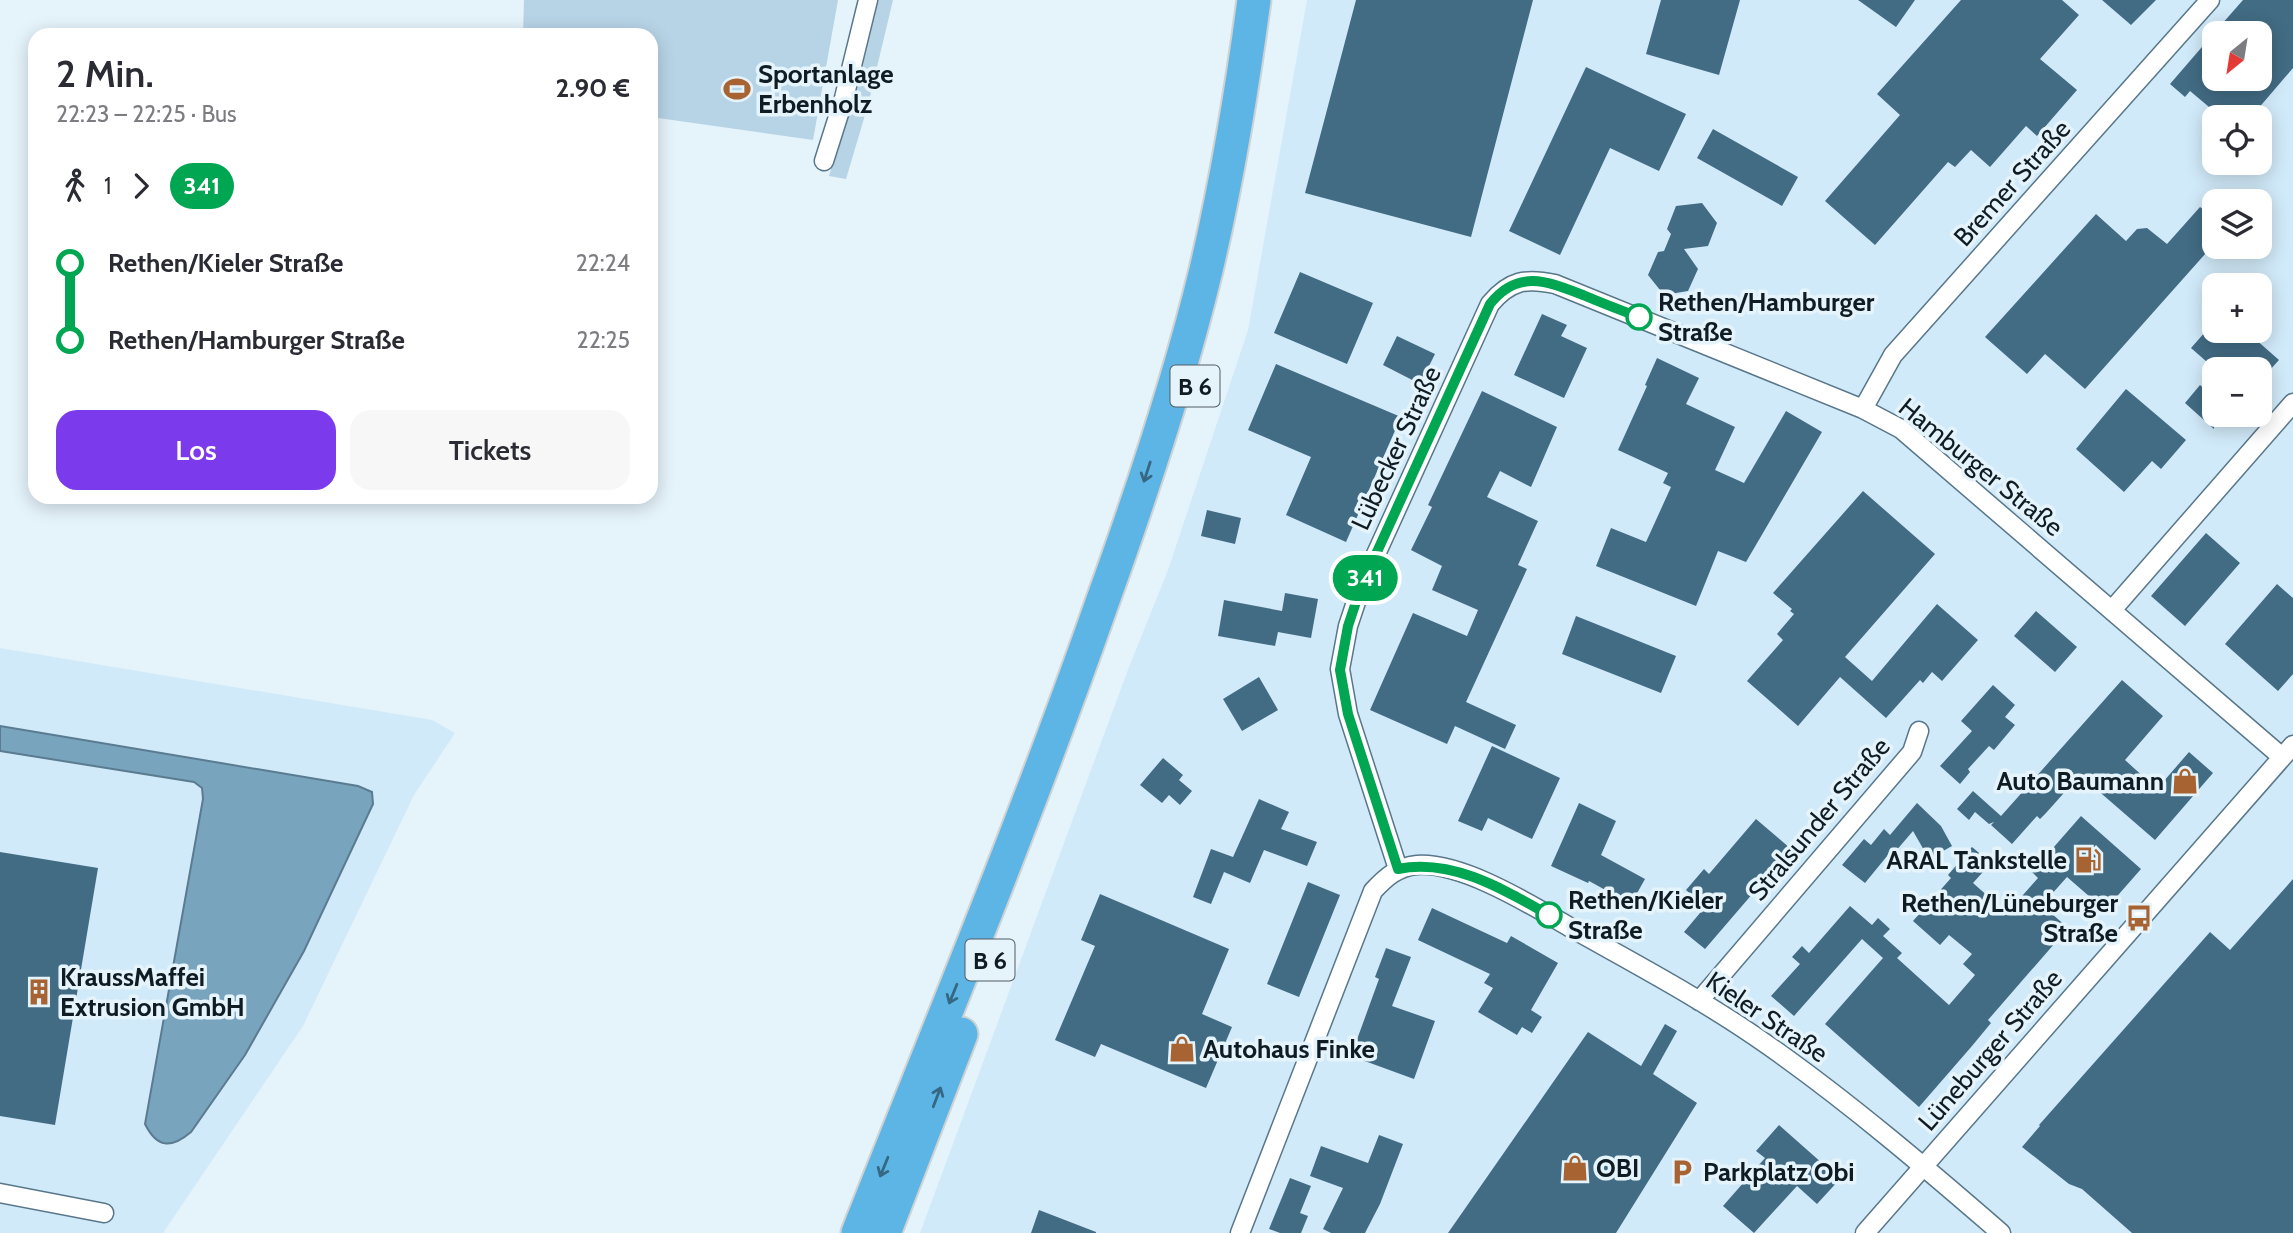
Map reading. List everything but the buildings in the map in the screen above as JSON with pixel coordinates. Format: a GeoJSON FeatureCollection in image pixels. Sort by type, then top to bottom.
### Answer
{"type":"FeatureCollection","features":[{"type":"Feature","properties":{"kind":"highway","name":"B 6"},"geometry":{"type":"LineString","coordinates":[[858,1233],[1056,734],[1124,541],[1168,405],[1205,271],[1226,180],[1254,0]]}},
{"type":"Feature","properties":{"kind":"highway","name":"B 6"},"geometry":{"type":"LineString","coordinates":[[884,1233],[1068,759],[1151,531],[1189,410],[1224,275],[1266,64],[1274,0]]}},
{"type":"Feature","properties":{"kind":"highway"},"geometry":{"type":"LineString","coordinates":[[899,1233],[911,1200],[912,1160]]}},
{"type":"Feature","properties":{"kind":"street"},"geometry":{"type":"LineString","coordinates":[[824,161],[844,98],[868,0]]}},
{"type":"Feature","properties":{"kind":"street","name":"Bremer Straße"},"geometry":{"type":"LineString","coordinates":[[1863,409],[1893,355],[2210,0]]}},
{"type":"Feature","properties":{"kind":"street","name":"Hamburger Straße"},"geometry":{"type":"LineString","coordinates":[[1517,283],[1535,280],[1555,284],[1863,409],[1901,429],[2112,610],[2287,751]]}},
{"type":"Feature","properties":{"kind":"street","name":"Lübecker Straße"},"geometry":{"type":"LineString","coordinates":[[1398,869],[1348,714],[1340,670],[1348,626],[1361,587],[1490,304],[1500,292],[1517,283]]}},
{"type":"Feature","properties":{"kind":"street"},"geometry":{"type":"LineString","coordinates":[[2112,610],[2293,403]]}},
{"type":"Feature","properties":{"kind":"street","name":"Stralsunder Straße"},"geometry":{"type":"LineString","coordinates":[[1699,1000],[1912,752],[1919,731]]}},
{"type":"Feature","properties":{"kind":"street","name":"Lüneburger Straße"},"geometry":{"type":"LineString","coordinates":[[1865,1233],[2287,751]]}},
{"type":"Feature","properties":{"kind":"street","name":"Kieler Straße"},"geometry":{"type":"LineString","coordinates":[[1398,869],[1418,865],[1450,869],[1512,895],[1699,1000],[1769,1045],[1924,1166],[2001,1233]]}},
{"type":"Feature","properties":{"kind":"street"},"geometry":{"type":"LineString","coordinates":[[1240,1233],[1373,891],[1385,877],[1398,869]]}},
{"type":"Feature","properties":{"kind":"street"},"geometry":{"type":"LineString","coordinates":[[0,1193],[104,1213]]}},
{"type":"Feature","properties":{"kind":"shaded area","name":"Sportanlage Erbenholz"},"geometry":{"type":"Polygon","coordinates":[[[524,0],[838,0],[813,140],[658,118],[658,28],[523,28],[524,0]]]}},
{"type":"Feature","properties":{"kind":"shaded area"},"geometry":{"type":"Polygon","coordinates":[[[876,0],[893,0],[868,105],[846,179],[829,176],[852,101],[876,0]]]}},
{"type":"Feature","properties":{"kind":"shaded area"},"geometry":{"type":"Polygon","coordinates":[[[1307,0],[2293,0],[2293,1233],[920,1233],[1129,667],[1168,570],[1248,330],[1307,0]]]}},
{"type":"Feature","properties":{"kind":"shaded area"},"geometry":{"type":"Polygon","coordinates":[[[0,648],[432,720],[455,733],[414,795],[303,1026],[163,1233],[0,1233],[0,648]]]}},
{"type":"Feature","properties":{"kind":"shaded area"},"geometry":{"type":"Polygon","coordinates":[[[0,726],[358,786],[372,792],[373,804],[304,951],[245,1055],[184,1138],[171,1143],[160,1142],[145,1124],[203,799],[202,788],[194,782],[0,751],[0,726]]]}},
{"type":"Feature","properties":{"kind":"bus line","name":"341"},"geometry":{"type":"LineString","coordinates":[[1549,915],[1512,895],[1450,869],[1418,865],[1398,869],[1348,714],[1340,670],[1348,626],[1361,587],[1490,304],[1500,292],[1517,283],[1535,280],[1555,284],[1639,317]]}},
{"type":"Feature","properties":{"kind":"place","name":"Sportanlage Erbenholz"},"geometry":{"type":"Point","coordinates":[737,89]}},
{"type":"Feature","properties":{"kind":"place","name":"Rethen/Hamburger Straße"},"geometry":{"type":"Point","coordinates":[1639,317]}},
{"type":"Feature","properties":{"kind":"place","name":"Auto Baumann"},"geometry":{"type":"Point","coordinates":[2185,781]}},
{"type":"Feature","properties":{"kind":"place","name":"ARAL Tankstelle"},"geometry":{"type":"Point","coordinates":[2088,860]}},
{"type":"Feature","properties":{"kind":"place","name":"Rethen/Kieler Straße"},"geometry":{"type":"Point","coordinates":[1549,915]}},
{"type":"Feature","properties":{"kind":"place","name":"Rethen/Lüneburger Straße"},"geometry":{"type":"Point","coordinates":[2139,918]}},
{"type":"Feature","properties":{"kind":"place","name":"KraussMaffei Extrusion GmbH"},"geometry":{"type":"Point","coordinates":[39,992]}},
{"type":"Feature","properties":{"kind":"place","name":"Autohaus Finke"},"geometry":{"type":"Point","coordinates":[1182,1049]}},
{"type":"Feature","properties":{"kind":"place","name":"OBI"},"geometry":{"type":"Point","coordinates":[1575,1168]}},
{"type":"Feature","properties":{"kind":"place","name":"Parkplatz Obi"},"geometry":{"type":"Point","coordinates":[1682,1172]}}]}
